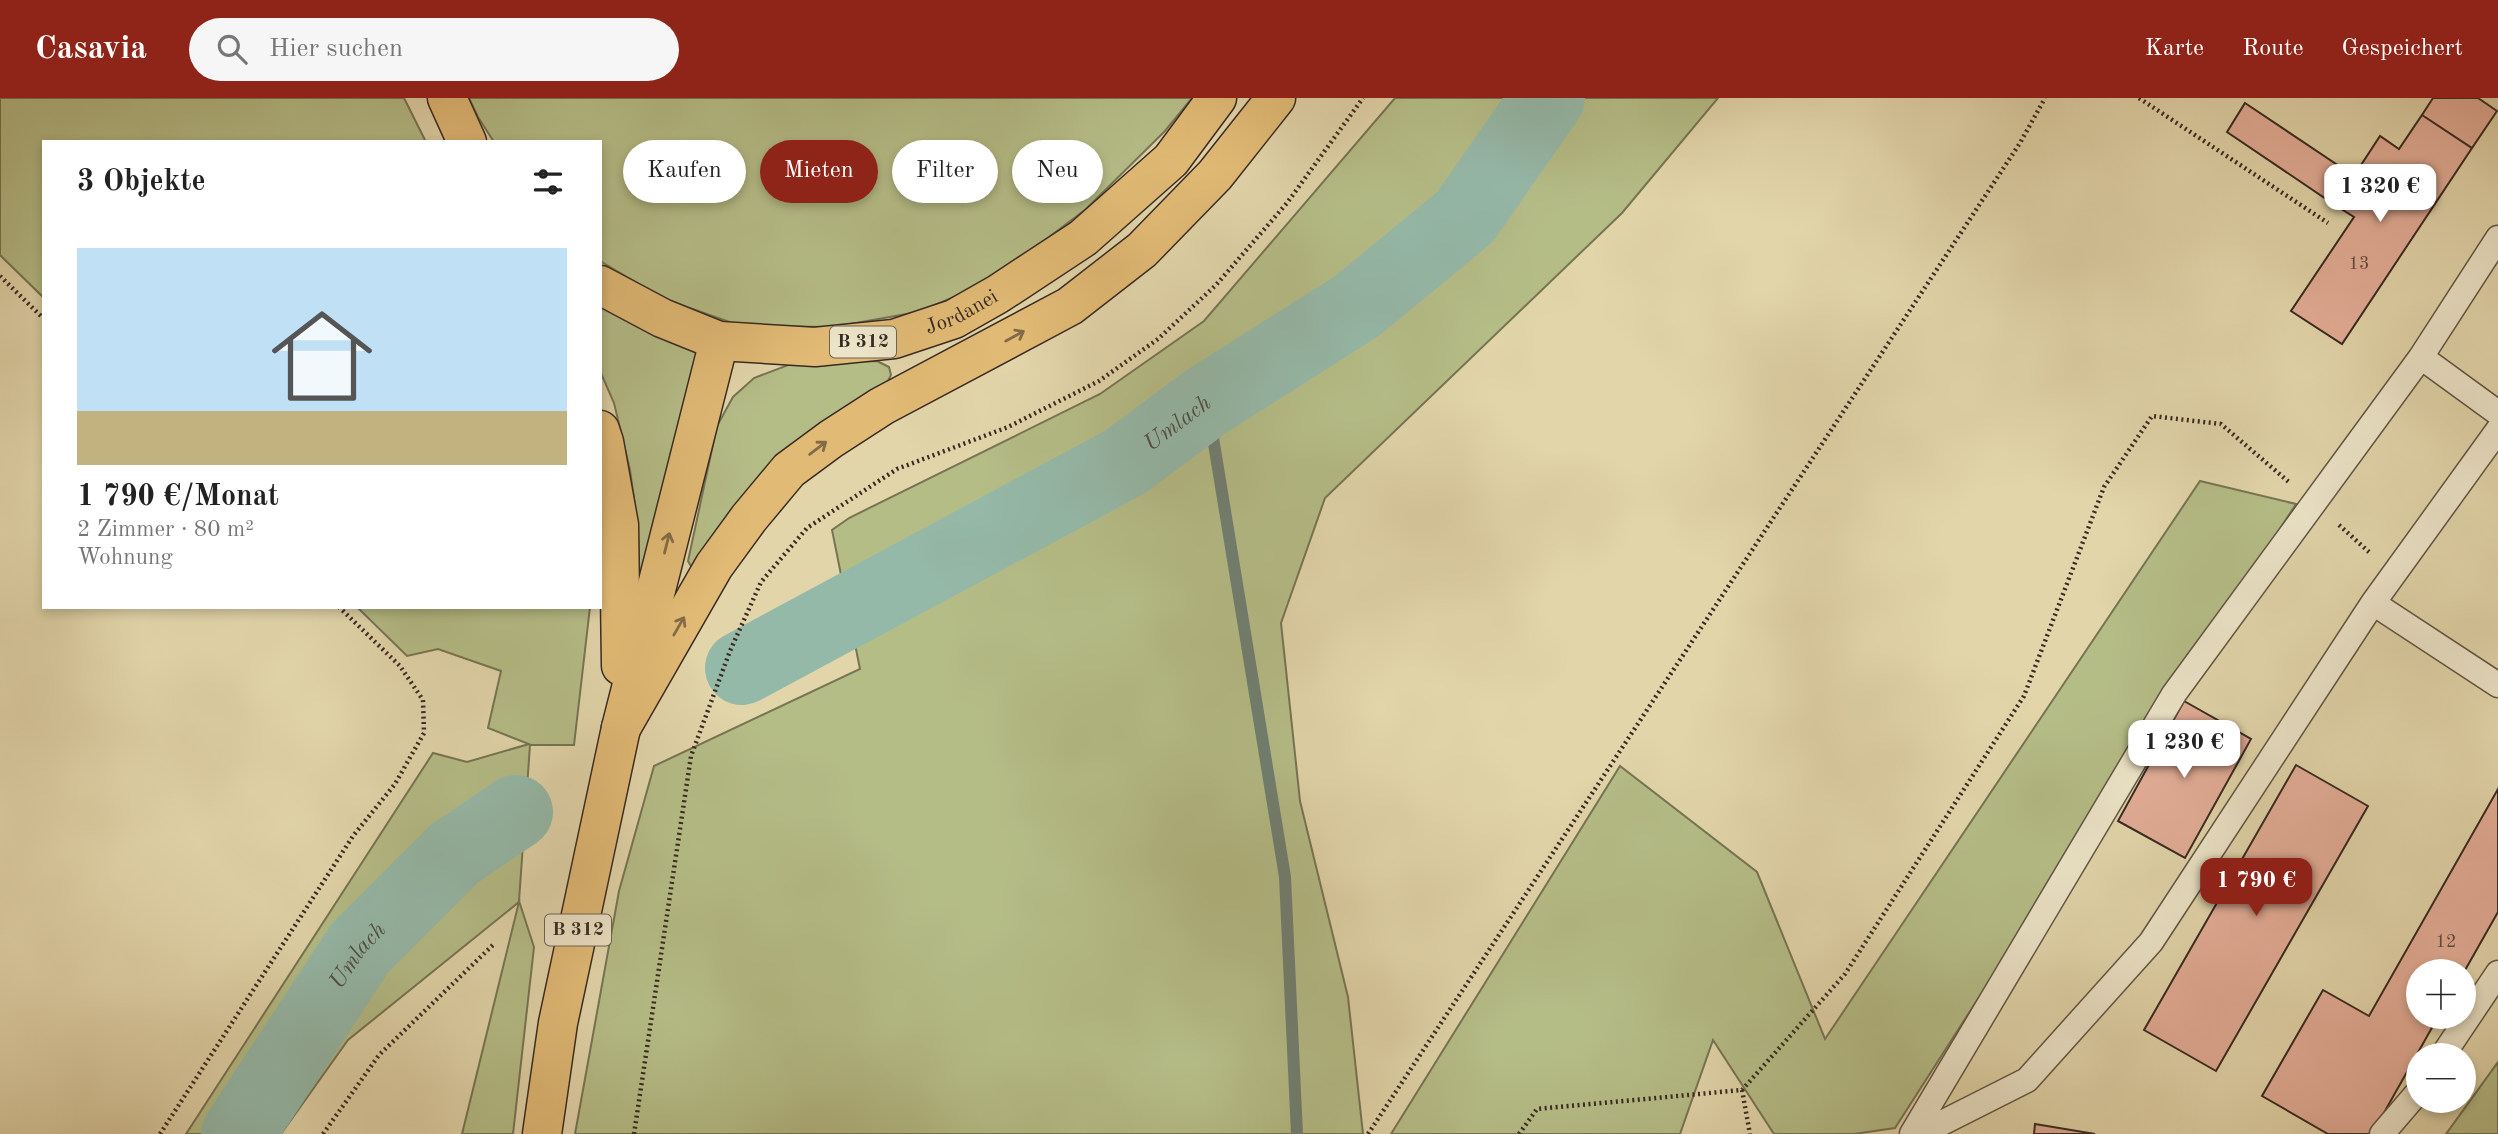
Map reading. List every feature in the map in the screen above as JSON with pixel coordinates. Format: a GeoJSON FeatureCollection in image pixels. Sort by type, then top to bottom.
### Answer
{"type":"FeatureCollection","features":[{"type":"Feature","properties":{"kind":"main road"},"geometry":{"type":"LineString","coordinates":[[447,98],[466,140]]}},
{"type":"Feature","properties":{"kind":"main road","name":"Jordanei"},"geometry":{"type":"LineString","coordinates":[[602,286],[662,318],[719,341],[815,347],[894,339],[954,319],[998,294],[1083,238],[1171,160],[1217,98]]}},
{"type":"Feature","properties":{"kind":"main road"},"geometry":{"type":"LineString","coordinates":[[621,728],[714,566],[789,470],[882,406],[1070,306],[1142,250],[1215,175],[1276,98]]}},
{"type":"Feature","properties":{"kind":"main road","name":"B 312"},"geometry":{"type":"LineString","coordinates":[[542,1134],[558,1023],[621,728],[719,341]]}},
{"type":"Feature","properties":{"kind":"main road","name":"B 312"},"geometry":{"type":"LineString","coordinates":[[602,436],[619,525],[621,728]]}},
{"type":"Feature","properties":{"kind":"lane"},"geometry":{"type":"LineString","coordinates":[[1912,1134],[2174,694],[2421,357],[2498,238]]}},
{"type":"Feature","properties":{"kind":"lane"},"geometry":{"type":"LineString","coordinates":[[2421,357],[2498,413]]}},
{"type":"Feature","properties":{"kind":"lane"},"geometry":{"type":"LineString","coordinates":[[1920,1134],[2026,1080],[2151,942],[2373,603],[2498,430]]}},
{"type":"Feature","properties":{"kind":"lane"},"geometry":{"type":"LineString","coordinates":[[2373,603],[2498,685]]}},
{"type":"Feature","properties":{"kind":"lane"},"geometry":{"type":"LineString","coordinates":[[2451,1043],[2498,973]]}},
{"type":"Feature","properties":{"kind":"lane"},"geometry":{"type":"LineString","coordinates":[[2382,1134],[2406,1106]]}},
{"type":"Feature","properties":{"kind":"path"},"geometry":{"type":"LineString","coordinates":[[634,1134],[691,756],[730,651],[761,582],[807,528],[897,469],[1019,421],[1099,381],[1158,339],[1216,285],[1287,203],[1363,98]]}},
{"type":"Feature","properties":{"kind":"path"},"geometry":{"type":"LineString","coordinates":[[1368,1134],[2020,143],[2045,98]]}},
{"type":"Feature","properties":{"kind":"path"},"geometry":{"type":"LineString","coordinates":[[2139,98],[2328,223]]}},
{"type":"Feature","properties":{"kind":"path"},"geometry":{"type":"LineString","coordinates":[[0,276],[42,317]]}},
{"type":"Feature","properties":{"kind":"path"},"geometry":{"type":"LineString","coordinates":[[1519,1134],[1537,1109],[1742,1090],[1845,974],[2024,696],[2104,487],[2152,416],[2221,424],[2348,533]]}},
{"type":"Feature","properties":{"kind":"path"},"geometry":{"type":"LineString","coordinates":[[160,1134],[353,835],[395,784],[424,733],[423,700],[400,666],[341,609]]}},
{"type":"Feature","properties":{"kind":"path"},"geometry":{"type":"LineString","coordinates":[[323,1134],[379,1055],[494,944]]}},
{"type":"Feature","properties":{"kind":"path"},"geometry":{"type":"LineString","coordinates":[[1742,1090],[1750,1134]]}},
{"type":"Feature","properties":{"kind":"green space"},"geometry":{"type":"Polygon","coordinates":[[[0,98],[404,98],[425,140],[42,140],[42,296],[0,255],[0,98]]]}},
{"type":"Feature","properties":{"kind":"green space"},"geometry":{"type":"Polygon","coordinates":[[[469,98],[1192,98],[1165,131],[1103,192],[1103,140],[1012,140],[1012,203],[1092,203],[1011,266],[966,292],[918,312],[833,327],[741,326],[664,299],[602,262],[602,140],[493,140],[469,98]]]}},
{"type":"Feature","properties":{"kind":"green space"},"geometry":{"type":"Polygon","coordinates":[[[1395,98],[1718,98],[1622,213],[1325,498],[1281,623],[1300,801],[1348,997],[1363,1134],[575,1134],[619,891],[654,766],[860,669],[832,530],[849,518],[1100,394],[1204,321],[1395,98]]]}},
{"type":"Feature","properties":{"kind":"green space"},"geometry":{"type":"Polygon","coordinates":[[[602,299],[702,347],[639,582],[638,526],[630,470],[614,403],[602,376],[602,299]]]}},
{"type":"Feature","properties":{"kind":"green space"},"geometry":{"type":"Polygon","coordinates":[[[877,361],[889,367],[891,375],[886,385],[819,424],[762,476],[695,565],[691,566],[688,561],[717,426],[733,397],[754,378],[796,362],[877,361]]]}},
{"type":"Feature","properties":{"kind":"green space"},"geometry":{"type":"Polygon","coordinates":[[[2200,481],[2296,504],[1895,1128],[1854,1134],[1774,1134],[1713,1040],[1680,1134],[1391,1134],[1620,766],[1757,872],[1825,1039],[2200,481]]]}},
{"type":"Feature","properties":{"kind":"green space"},"geometry":{"type":"Polygon","coordinates":[[[359,609],[590,609],[574,745],[530,745],[519,901],[534,947],[513,1134],[462,1134],[519,902],[348,1040],[281,1134],[186,1134],[433,753],[467,762],[529,744],[488,728],[501,671],[438,649],[407,656],[359,609]]]}},
{"type":"Feature","properties":{"kind":"green space"},"geometry":{"type":"Polygon","coordinates":[[[2498,1062],[2498,1134],[2446,1134],[2461,1113],[2476,1113],[2476,1092],[2498,1062]]]}},
{"type":"Feature","properties":{"kind":"building"},"geometry":{"type":"Polygon","coordinates":[[[2433,98],[2478,98],[2497,111],[2472,148],[2422,115],[2433,98]]]}},
{"type":"Feature","properties":{"kind":"building"},"geometry":{"type":"Polygon","coordinates":[[[2245,103],[2354,176],[2335,205],[2227,132],[2245,103]]]}},
{"type":"Feature","properties":{"kind":"building"},"geometry":{"type":"Polygon","coordinates":[[[2422,115],[2472,148],[2342,344],[2291,311],[2354,217],[2335,205],[2380,136],[2399,149],[2422,115]]]}},
{"type":"Feature","properties":{"kind":"building"},"geometry":{"type":"Polygon","coordinates":[[[2184,701],[2251,739],[2185,858],[2118,821],[2184,701]]]}},
{"type":"Feature","properties":{"kind":"building"},"geometry":{"type":"Polygon","coordinates":[[[2296,765],[2368,806],[2216,1071],[2144,1030],[2296,765]]]}},
{"type":"Feature","properties":{"kind":"building"},"geometry":{"type":"Polygon","coordinates":[[[2498,789],[2498,912],[2471,959],[2406,959],[2406,1029],[2431,1029],[2423,1043],[2406,1043],[2406,1074],[2372,1134],[2328,1134],[2262,1096],[2323,990],[2369,1016],[2498,789]]]}},
{"type":"Feature","properties":{"kind":"building"},"geometry":{"type":"Polygon","coordinates":[[[2035,1124],[2095,1134],[2034,1134],[2035,1124]]]}},
{"type":"Feature","properties":{"kind":"waterway","name":"Umlach"},"geometry":{"type":"LineString","coordinates":[[742,668],[1125,462],[1207,401],[1357,306],[1465,217],[1548,98]]}},
{"type":"Feature","properties":{"kind":"waterway"},"geometry":{"type":"LineString","coordinates":[[1207,401],[1285,877],[1297,1134]]}},
{"type":"Feature","properties":{"kind":"waterway","name":"Umlach"},"geometry":{"type":"LineString","coordinates":[[238,1134],[360,948],[454,854],[516,812]]}}]}
